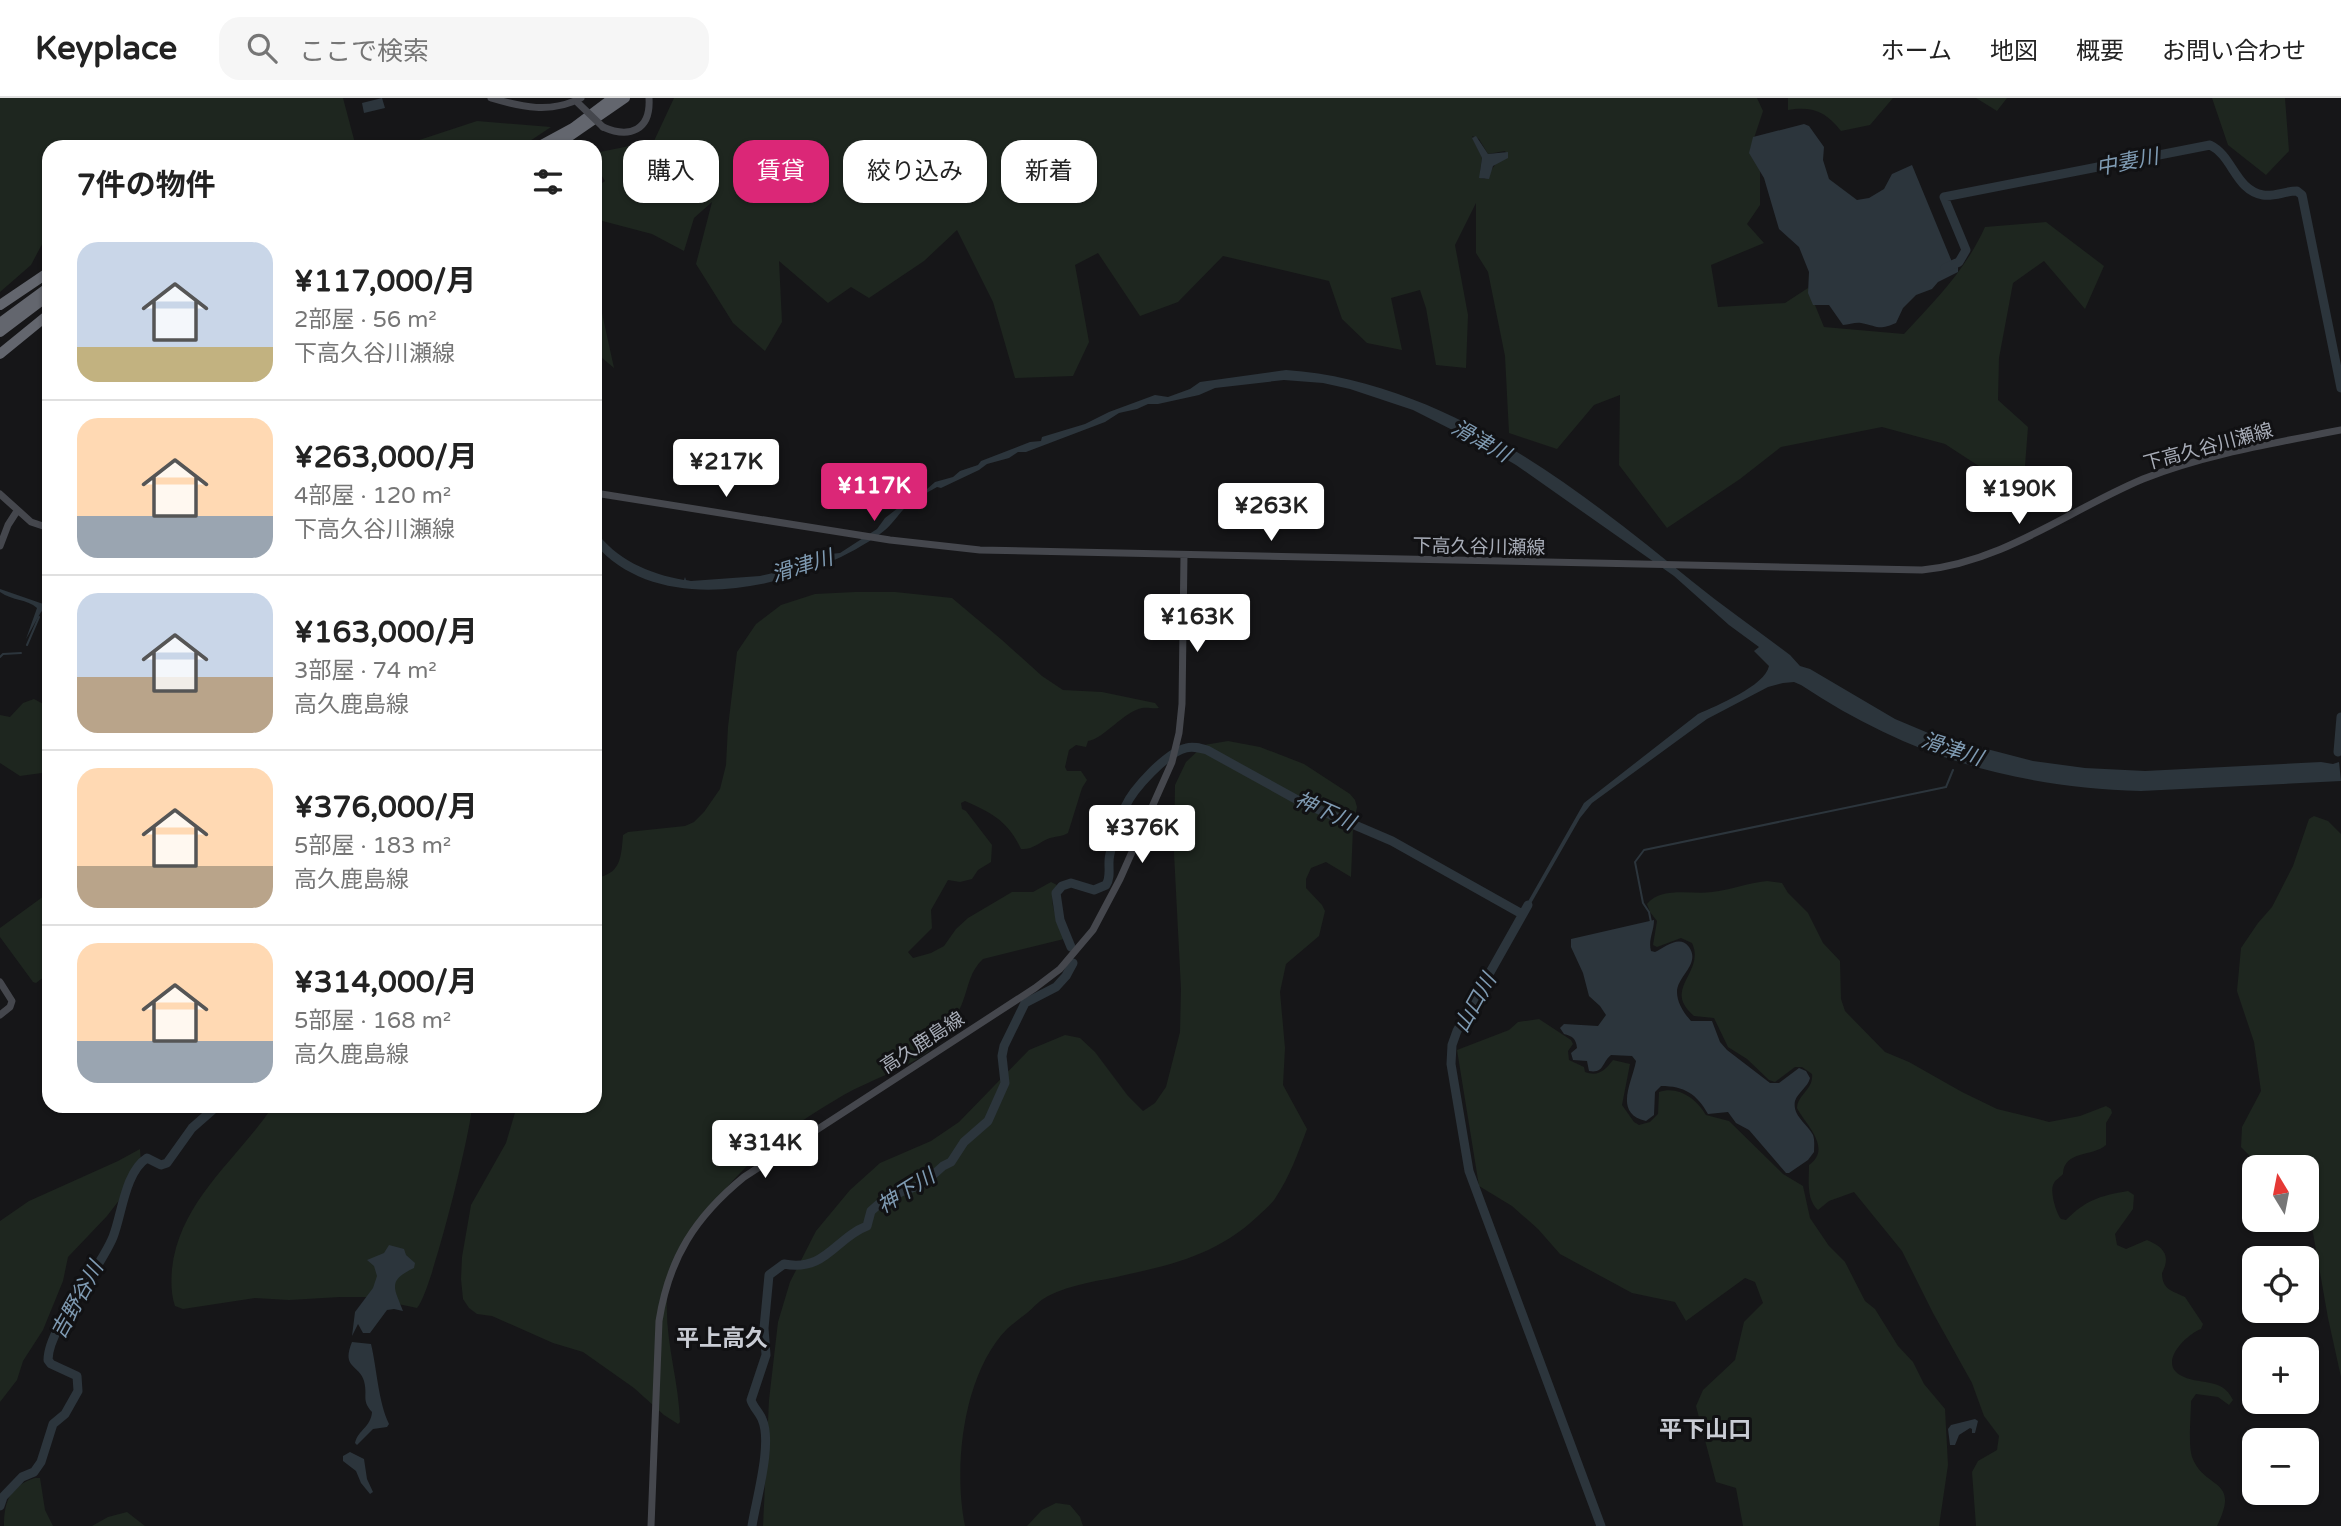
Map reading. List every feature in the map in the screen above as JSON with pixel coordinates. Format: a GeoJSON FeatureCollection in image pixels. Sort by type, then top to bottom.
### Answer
{"type":"FeatureCollection","features":[{"type":"Feature","properties":{"kind":"highway"},"geometry":{"type":"LineString","coordinates":[[551,140],[573,128],[613,98]]}},
{"type":"Feature","properties":{"kind":"highway"},"geometry":{"type":"LineString","coordinates":[[564,140],[625,98]]}},
{"type":"Feature","properties":{"kind":"highway"},"geometry":{"type":"LineString","coordinates":[[0,305],[42,277]]}},
{"type":"Feature","properties":{"kind":"highway"},"geometry":{"type":"LineString","coordinates":[[0,323],[42,292]]}},
{"type":"Feature","properties":{"kind":"highway"},"geometry":{"type":"LineString","coordinates":[[0,332],[42,300]]}},
{"type":"Feature","properties":{"kind":"highway"},"geometry":{"type":"LineString","coordinates":[[0,354],[42,320]]}},
{"type":"Feature","properties":{"kind":"main road"},"geometry":{"type":"LineString","coordinates":[[491,98],[535,109],[577,101],[603,127],[614,132],[638,129],[649,111],[649,98]]}},
{"type":"Feature","properties":{"kind":"main road","name":"下高久谷川瀬線"},"geometry":{"type":"LineString","coordinates":[[602,494],[890,540],[980,550],[1922,570],[1952,566],[1993,554],[2119,490],[2161,473],[2196,462],[2341,429]]}},
{"type":"Feature","properties":{"kind":"main road"},"geometry":{"type":"LineString","coordinates":[[0,494],[31,522],[42,526]]}},
{"type":"Feature","properties":{"kind":"main road"},"geometry":{"type":"LineString","coordinates":[[0,546],[17,511]]}},
{"type":"Feature","properties":{"kind":"main road","name":"高久鹿島線"},"geometry":{"type":"LineString","coordinates":[[651,1526],[660,1314],[670,1273],[690,1233],[714,1202],[744,1177],[1035,988],[1079,949],[1105,909],[1157,798],[1176,748],[1182,704],[1184,555]]}},
{"type":"Feature","properties":{"kind":"main road"},"geometry":{"type":"LineString","coordinates":[[0,982],[12,1000],[10,1007],[0,1015]]}},
{"type":"Feature","properties":{"kind":"shaded area"},"geometry":{"type":"Polygon","coordinates":[[[0,98],[343,98],[354,140],[42,140],[42,244],[31,265],[0,292],[0,98]]]}},
{"type":"Feature","properties":{"kind":"shaded area"},"geometry":{"type":"Polygon","coordinates":[[[674,98],[1757,98],[1763,111],[1750,150],[1760,168],[1760,205],[1747,224],[1764,243],[1711,265],[1718,307],[1785,303],[1808,288],[1824,327],[1904,334],[1959,271],[1985,227],[2046,222],[2104,266],[2085,309],[2044,261],[2013,283],[1999,358],[1998,400],[2028,427],[2025,466],[2011,487],[1945,444],[1882,427],[1781,447],[1740,479],[1667,528],[1619,465],[1620,395],[1594,405],[1557,449],[1509,433],[1505,356],[1488,272],[1476,253],[1476,203],[1455,245],[1468,315],[1466,368],[1436,365],[1426,308],[1420,290],[1391,298],[1402,350],[1367,343],[1342,319],[1329,281],[1223,256],[1178,302],[1140,316],[1098,253],[1075,265],[1089,342],[1073,376],[1015,378],[993,302],[957,230],[924,261],[869,298],[851,287],[828,303],[779,261],[782,322],[765,351],[733,323],[696,264],[712,203],[719,203],[719,140],[654,140],[674,98]],[[1472,136],[1482,158],[1481,178],[1485,179],[1497,162],[1508,156],[1505,151],[1488,154],[1479,139],[1472,136]]]}},
{"type":"Feature","properties":{"kind":"shaded area"},"geometry":{"type":"Polygon","coordinates":[[[1788,98],[1893,98],[1870,125],[1841,131],[1830,119],[1818,112],[1805,109],[1788,110],[1788,98]]]}},
{"type":"Feature","properties":{"kind":"shaded area"},"geometry":{"type":"Polygon","coordinates":[[[1976,98],[2007,98],[1997,111],[1976,98]]]}},
{"type":"Feature","properties":{"kind":"shaded area"},"geometry":{"type":"Polygon","coordinates":[[[2212,98],[2285,98],[2289,151],[2266,175],[2228,145],[2212,98]]]}},
{"type":"Feature","properties":{"kind":"shaded area"},"geometry":{"type":"Polygon","coordinates":[[[477,121],[551,127],[532,140],[419,140],[477,121]]]}},
{"type":"Feature","properties":{"kind":"shaded area"},"geometry":{"type":"Polygon","coordinates":[[[623,147],[623,203],[711,203],[694,218],[684,251],[652,234],[602,221],[602,183],[605,181],[602,176],[602,152],[623,147]]]}},
{"type":"Feature","properties":{"kind":"shaded area"},"geometry":{"type":"Polygon","coordinates":[[[602,313],[614,368],[602,358],[602,313]]]}},
{"type":"Feature","properties":{"kind":"shaded area"},"geometry":{"type":"Polygon","coordinates":[[[895,592],[952,598],[1042,676],[1063,690],[1102,692],[1155,703],[1159,708],[1135,710],[1101,735],[1088,741],[1086,747],[1076,745],[1069,750],[1065,767],[1067,771],[1081,771],[1087,780],[1066,834],[1021,849],[1011,831],[998,819],[965,801],[961,803],[962,809],[992,845],[991,862],[978,870],[972,879],[960,882],[948,880],[931,910],[932,928],[908,952],[913,958],[931,953],[944,946],[968,918],[1012,892],[1033,892],[1051,882],[1057,885],[1052,899],[1064,939],[983,959],[973,973],[955,1018],[935,1046],[901,1068],[848,1092],[794,1126],[755,1158],[713,1204],[687,1242],[670,1281],[667,1315],[679,1407],[678,1424],[634,1388],[583,1352],[553,1343],[492,1316],[477,1314],[469,1308],[463,1299],[462,1257],[471,1205],[506,1143],[515,1113],[602,1113],[602,876],[610,873],[618,864],[623,835],[628,832],[685,826],[694,822],[704,812],[720,789],[726,765],[737,652],[756,624],[781,605],[815,594],[895,592]]]}},
{"type":"Feature","properties":{"kind":"shaded area"},"geometry":{"type":"Polygon","coordinates":[[[34,699],[42,703],[42,773],[20,776],[0,763],[0,715],[10,717],[23,703],[34,699]]]}},
{"type":"Feature","properties":{"kind":"shaded area"},"geometry":{"type":"Polygon","coordinates":[[[1228,741],[1260,747],[1304,764],[1350,794],[1357,807],[1353,828],[1351,877],[1326,862],[1311,868],[1306,879],[1306,888],[1325,911],[1319,936],[1286,964],[1280,992],[1285,1048],[1283,1085],[1307,1129],[1281,1189],[1272,1202],[1243,1229],[1212,1248],[1162,1266],[1066,1288],[1042,1300],[1007,1329],[980,1370],[965,1422],[960,1477],[965,1526],[763,1526],[769,1400],[778,1322],[790,1282],[816,1231],[850,1190],[880,1163],[931,1141],[959,1122],[1029,1050],[1065,1035],[1080,1038],[1095,1052],[1128,1096],[1143,1111],[1155,1103],[1166,1087],[1180,1032],[1181,989],[1174,853],[1175,785],[1186,762],[1204,745],[1228,741]]]}},
{"type":"Feature","properties":{"kind":"shaded area"},"geometry":{"type":"Polygon","coordinates":[[[2314,816],[2328,821],[2341,834],[2341,1377],[2319,1267],[2319,1246],[2315,1246],[2313,1232],[2319,1232],[2319,1155],[2249,1155],[2241,1147],[2242,1127],[2261,1091],[2254,1042],[2237,991],[2241,948],[2272,907],[2293,866],[2309,819],[2314,816]]]}},
{"type":"Feature","properties":{"kind":"shaded area"},"geometry":{"type":"Polygon","coordinates":[[[1767,881],[1782,883],[1808,913],[1823,943],[1840,961],[1841,999],[1845,1011],[1885,1052],[1997,1109],[2049,1122],[2080,1116],[2106,1106],[2111,1109],[2112,1113],[2106,1123],[2106,1145],[2068,1161],[2063,1174],[2053,1186],[2054,1201],[2061,1219],[2066,1220],[2087,1203],[2101,1197],[2128,1191],[2134,1195],[2133,1209],[2115,1234],[2117,1245],[2126,1249],[2147,1240],[2162,1249],[2166,1257],[2162,1273],[2164,1283],[2169,1289],[2185,1297],[2203,1324],[2201,1329],[2182,1342],[2173,1356],[2172,1363],[2180,1375],[2216,1384],[2228,1392],[2233,1400],[2229,1405],[2218,1397],[2196,1394],[2191,1401],[2192,1457],[2198,1468],[2223,1492],[2225,1499],[2217,1526],[1976,1526],[1972,1472],[1978,1461],[1997,1450],[1999,1436],[1984,1416],[1972,1383],[1902,1251],[1854,1192],[1829,1201],[1818,1210],[1814,1206],[1809,1189],[1809,1165],[1816,1158],[1818,1144],[1797,1108],[1811,1084],[1812,1074],[1802,1067],[1795,1067],[1775,1082],[1728,1047],[1714,1018],[1694,1016],[1685,1006],[1683,989],[1695,954],[1692,943],[1681,938],[1657,947],[1653,945],[1657,921],[1647,904],[1653,898],[1669,893],[1712,892],[1767,881]]]}},
{"type":"Feature","properties":{"kind":"shaded area"},"geometry":{"type":"Polygon","coordinates":[[[42,897],[42,978],[36,983],[0,937],[0,928],[42,897]]]}},
{"type":"Feature","properties":{"kind":"shaded area"},"geometry":{"type":"Polygon","coordinates":[[[1539,1019],[1571,1040],[1573,1044],[1568,1051],[1569,1060],[1584,1067],[1585,1072],[1601,1072],[1613,1060],[1630,1064],[1622,1105],[1634,1122],[1639,1125],[1650,1122],[1658,1114],[1659,1092],[1680,1092],[1698,1104],[1706,1115],[1729,1121],[1783,1174],[1803,1186],[1810,1218],[1829,1246],[1845,1262],[1865,1301],[1875,1309],[1898,1346],[1913,1362],[1924,1384],[1945,1409],[1948,1465],[1939,1526],[1743,1526],[1736,1488],[1716,1482],[1696,1406],[1703,1390],[1735,1360],[1744,1322],[1763,1303],[1755,1282],[1745,1278],[1686,1321],[1675,1302],[1632,1293],[1560,1254],[1538,1229],[1512,1206],[1479,1186],[1457,1050],[1509,1030],[1518,1022],[1539,1019]]]}},
{"type":"Feature","properties":{"kind":"shaded area"},"geometry":{"type":"Polygon","coordinates":[[[268,1113],[471,1113],[449,1212],[431,1274],[417,1308],[365,1297],[289,1300],[255,1298],[183,1309],[175,1306],[172,1269],[177,1244],[186,1222],[212,1182],[268,1113]]]}},
{"type":"Feature","properties":{"kind":"shaded area"},"geometry":{"type":"Polygon","coordinates":[[[140,1149],[141,1164],[127,1190],[107,1216],[68,1257],[63,1281],[43,1330],[23,1361],[17,1380],[0,1402],[0,1221],[29,1201],[140,1149]]]}},
{"type":"Feature","properties":{"kind":"shaded area"},"geometry":{"type":"Polygon","coordinates":[[[40,1478],[45,1510],[53,1526],[4,1526],[5,1509],[10,1496],[20,1485],[40,1478]]]}},
{"type":"Feature","properties":{"kind":"shaded area"},"geometry":{"type":"Polygon","coordinates":[[[1056,1503],[1070,1505],[1080,1517],[1083,1526],[1027,1526],[1042,1510],[1056,1503]]]}},
{"type":"Feature","properties":{"kind":"shaded area"},"geometry":{"type":"Polygon","coordinates":[[[127,1512],[145,1526],[92,1526],[108,1517],[127,1512]]]}},
{"type":"Feature","properties":{"kind":"water"},"geometry":{"type":"Polygon","coordinates":[[[382,98],[385,108],[364,113],[362,103],[382,98]]]}},
{"type":"Feature","properties":{"kind":"water"},"geometry":{"type":"Polygon","coordinates":[[[1804,124],[1809,126],[1824,147],[1823,160],[1829,179],[1857,200],[1869,198],[1884,189],[1892,174],[1912,165],[1952,262],[1958,265],[1958,272],[1938,282],[1932,289],[1916,295],[1903,308],[1896,323],[1881,327],[1859,323],[1843,325],[1829,305],[1813,305],[1808,293],[1809,272],[1799,247],[1779,229],[1764,178],[1749,153],[1753,137],[1804,124]]]}},
{"type":"Feature","properties":{"kind":"water"},"geometry":{"type":"Polygon","coordinates":[[[1476,136],[1488,154],[1508,152],[1508,158],[1493,166],[1489,179],[1479,178],[1482,158],[1472,138],[1476,136]]]}},
{"type":"Feature","properties":{"kind":"water","name":"滑津川"},"geometry":{"type":"Polygon","coordinates":[[[1286,370],[1344,378],[1399,394],[1453,417],[1504,444],[1602,510],[1790,655],[1800,666],[1810,669],[1895,719],[1933,735],[2033,761],[2085,768],[2145,771],[2339,762],[2341,781],[2141,791],[2048,783],[1963,763],[1922,749],[1841,710],[1801,685],[1794,682],[1783,683],[1768,687],[1707,719],[1592,803],[1580,818],[1525,914],[1522,912],[1584,803],[1698,714],[1750,688],[1766,673],[1769,666],[1754,651],[1759,647],[1729,625],[1674,576],[1516,465],[1413,410],[1323,383],[1284,380],[1215,388],[1199,395],[1148,404],[1119,413],[1105,422],[1026,452],[1018,452],[1009,458],[987,464],[941,488],[937,487],[910,504],[883,532],[850,553],[814,569],[775,581],[735,588],[695,589],[658,583],[623,568],[602,550],[602,539],[634,564],[658,574],[684,580],[685,577],[691,581],[760,576],[791,569],[830,554],[840,553],[877,529],[885,518],[935,482],[953,477],[981,461],[1030,442],[1041,441],[1042,437],[1085,424],[1155,395],[1168,397],[1200,382],[1286,370]]]}},
{"type":"Feature","properties":{"kind":"water"},"geometry":{"type":"Polygon","coordinates":[[[0,589],[42,604],[42,611],[26,639],[37,608],[0,592],[0,589]]]}},
{"type":"Feature","properties":{"kind":"water"},"geometry":{"type":"Polygon","coordinates":[[[1654,920],[1651,951],[1655,952],[1672,943],[1681,942],[1689,947],[1692,953],[1692,959],[1677,992],[1681,1008],[1691,1021],[1712,1021],[1720,1042],[1727,1050],[1770,1083],[1779,1083],[1799,1068],[1806,1071],[1810,1078],[1796,1098],[1795,1106],[1798,1115],[1813,1135],[1814,1152],[1808,1160],[1789,1173],[1786,1173],[1749,1130],[1736,1123],[1728,1112],[1708,1114],[1694,1096],[1683,1090],[1661,1086],[1655,1092],[1654,1115],[1646,1121],[1636,1117],[1627,1104],[1636,1061],[1632,1056],[1611,1055],[1598,1071],[1589,1071],[1587,1061],[1573,1060],[1571,1053],[1577,1048],[1576,1042],[1560,1028],[1564,1024],[1598,1026],[1606,1015],[1589,996],[1583,973],[1571,947],[1571,939],[1654,920]]]}},
{"type":"Feature","properties":{"kind":"water"},"geometry":{"type":"Polygon","coordinates":[[[389,1245],[404,1249],[406,1255],[415,1263],[414,1268],[399,1277],[395,1286],[403,1311],[387,1310],[370,1333],[363,1333],[358,1324],[352,1336],[355,1312],[373,1288],[377,1276],[374,1266],[367,1260],[384,1253],[389,1245]]]}},
{"type":"Feature","properties":{"kind":"water"},"geometry":{"type":"Polygon","coordinates":[[[352,1342],[371,1344],[380,1395],[389,1424],[387,1427],[373,1429],[357,1445],[355,1443],[372,1412],[366,1401],[362,1376],[350,1362],[352,1342]]]}},
{"type":"Feature","properties":{"kind":"water"},"geometry":{"type":"Polygon","coordinates":[[[1975,1419],[1978,1421],[1975,1433],[1972,1433],[1970,1428],[1959,1435],[1955,1445],[1950,1445],[1948,1429],[1951,1425],[1975,1419]]]}},
{"type":"Feature","properties":{"kind":"water"},"geometry":{"type":"Polygon","coordinates":[[[350,1452],[364,1459],[367,1479],[373,1492],[370,1494],[356,1471],[343,1461],[343,1456],[350,1452]]]}},
{"type":"Feature","properties":{"kind":"waterway","name":"中妻川"},"geometry":{"type":"LineString","coordinates":[[1945,268],[1959,262],[1966,250],[1944,197],[2210,145],[2218,150],[2240,180],[2254,192],[2267,195],[2297,191],[2302,195],[2341,388]]}},
{"type":"Feature","properties":{"kind":"waterway"},"geometry":{"type":"LineString","coordinates":[[27,645],[39,617]]}},
{"type":"Feature","properties":{"kind":"waterway"},"geometry":{"type":"LineString","coordinates":[[0,657],[3,654],[21,653]]}},
{"type":"Feature","properties":{"kind":"waterway","name":"中妻川"},"geometry":{"type":"LineString","coordinates":[[2338,752],[2341,717]]}},
{"type":"Feature","properties":{"kind":"waterway","name":"神下川"},"geometry":{"type":"LineString","coordinates":[[1071,947],[1060,920],[1056,893],[1062,886],[1071,883],[1094,890],[1106,885],[1114,836],[1129,800],[1160,764],[1178,751],[1191,747],[1207,750],[1301,802],[1392,841],[1522,914]]}},
{"type":"Feature","properties":{"kind":"waterway","name":"滑津川"},"geometry":{"type":"LineString","coordinates":[[1651,922],[1643,903],[1635,862],[1644,850],[1946,787],[1953,770]]}},
{"type":"Feature","properties":{"kind":"waterway","name":"山口川"},"geometry":{"type":"LineString","coordinates":[[1528,905],[1457,1031],[1452,1045],[1451,1064],[1469,1171],[1601,1526]]}},
{"type":"Feature","properties":{"kind":"waterway","name":"神下川"},"geometry":{"type":"LineString","coordinates":[[752,1526],[766,1442],[762,1419],[751,1400],[766,1355],[764,1328],[769,1275],[784,1264],[798,1265],[820,1259],[846,1238],[867,1226],[871,1211],[879,1204],[923,1184],[951,1162],[964,1142],[988,1121],[1005,1083],[1002,1056],[1004,1046],[1025,1003],[1056,987],[1073,963]]}},
{"type":"Feature","properties":{"kind":"waterway","name":"吉野谷川"},"geometry":{"type":"LineString","coordinates":[[0,1506],[3,1497],[22,1477],[34,1472],[41,1462],[53,1424],[65,1414],[78,1391],[77,1376],[48,1360],[50,1347],[65,1316],[113,1237],[134,1173],[147,1158],[161,1165],[167,1163],[192,1128],[209,1113]]}},
{"type":"Feature","properties":{"kind":"district","name":"平上高久"},"geometry":{"type":"Point","coordinates":[722,1338]}},
{"type":"Feature","properties":{"kind":"district","name":"平下山口"},"geometry":{"type":"Point","coordinates":[1705,1429]}}]}
